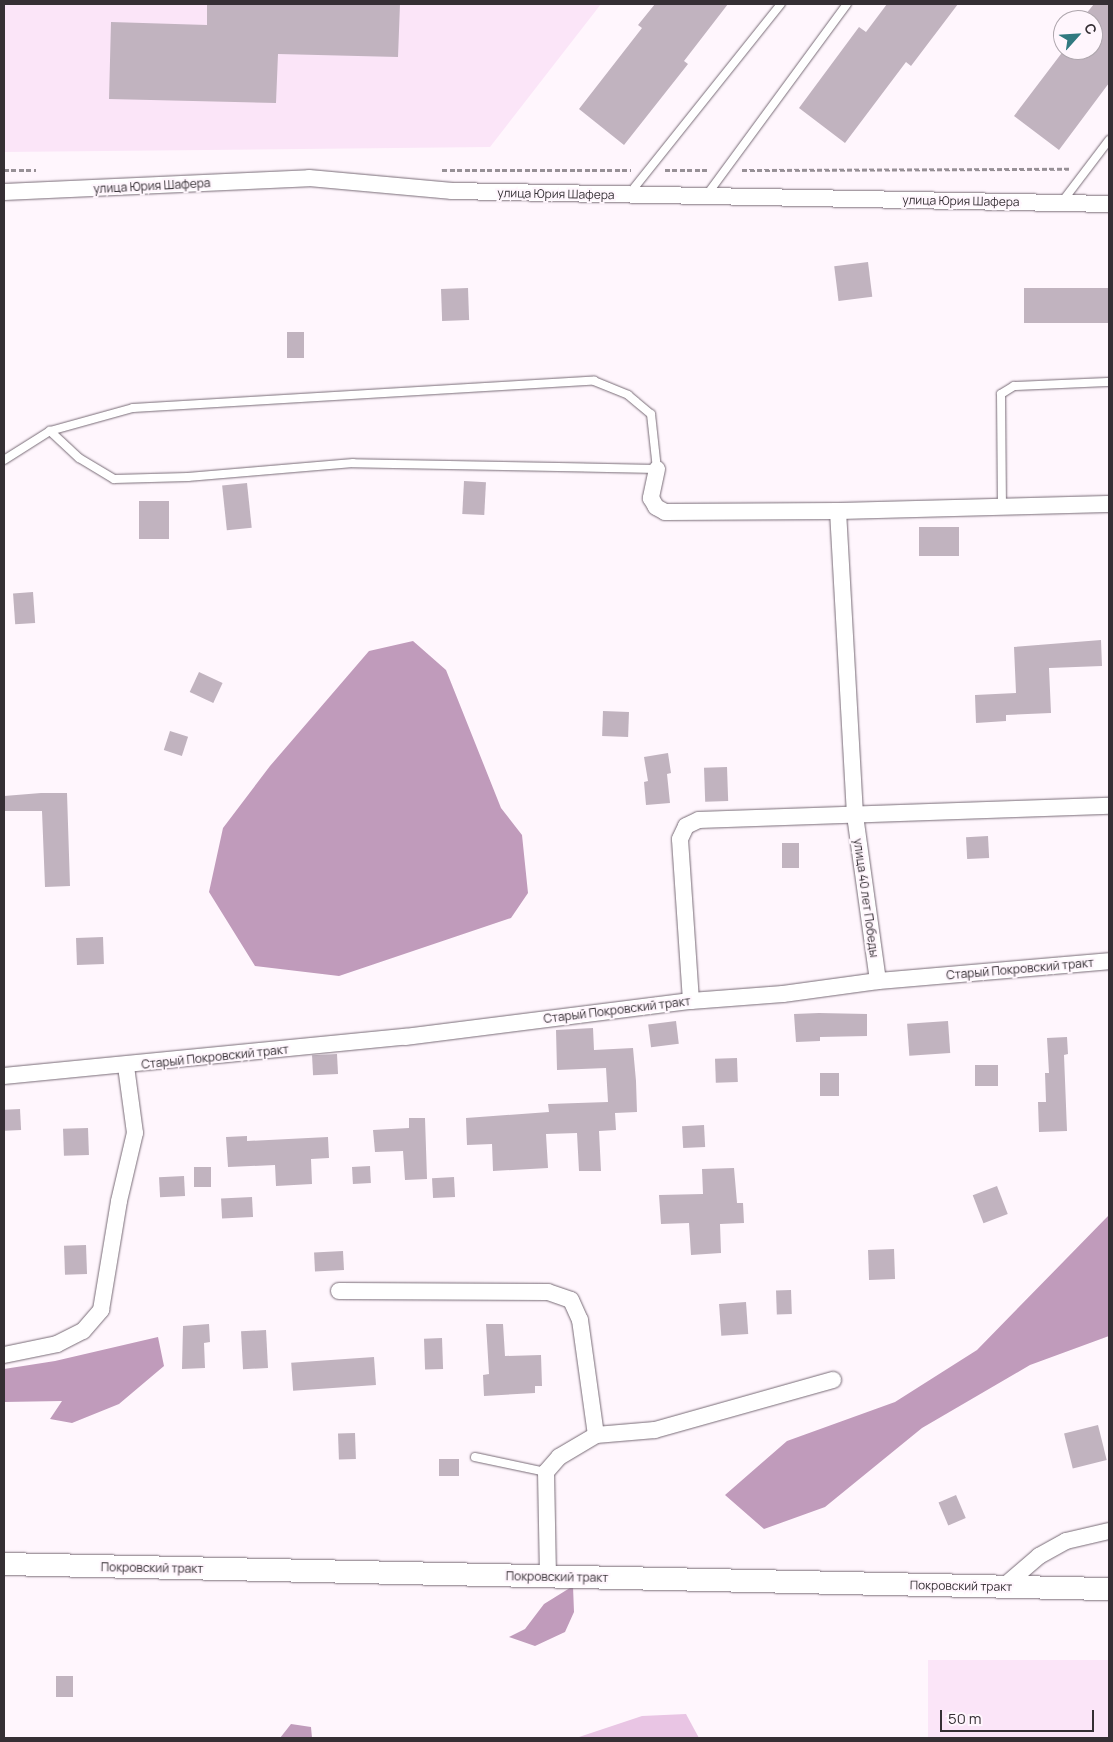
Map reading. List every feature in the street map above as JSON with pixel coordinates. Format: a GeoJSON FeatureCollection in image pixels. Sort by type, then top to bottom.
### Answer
{"type":"FeatureCollection","features":[{"type":"Feature","properties":{"kind":"main road","name":"Покровский тракт"},"geometry":{"type":"LineString","coordinates":[[4,1564],[1109,1589]]}},
{"type":"Feature","properties":{"kind":"street","name":"улица Юрия Шафера"},"geometry":{"type":"LineString","coordinates":[[4,192],[309,178],[452,192],[1109,204]]}},
{"type":"Feature","properties":{"kind":"street"},"geometry":{"type":"LineString","coordinates":[[656,468],[651,498],[656,507],[665,512],[838,511],[1109,504]]}},
{"type":"Feature","properties":{"kind":"street","name":"улица 40 лет Победы"},"geometry":{"type":"LineString","coordinates":[[838,511],[855,815],[878,981]]}},
{"type":"Feature","properties":{"kind":"street"},"geometry":{"type":"LineString","coordinates":[[691,1000],[680,839],[686,826],[699,820],[1109,806]]}},
{"type":"Feature","properties":{"kind":"street","name":"Старый Покровский тракт"},"geometry":{"type":"LineString","coordinates":[[4,1076],[126,1066],[405,1037],[691,1000],[783,994],[878,981],[1109,962]]}},
{"type":"Feature","properties":{"kind":"street"},"geometry":{"type":"LineString","coordinates":[[4,1354],[57,1344],[83,1331],[101,1310],[119,1201],[135,1133],[126,1066]]}},
{"type":"Feature","properties":{"kind":"street"},"geometry":{"type":"LineString","coordinates":[[339,1291],[548,1292],[571,1300],[580,1320],[596,1435]]}},
{"type":"Feature","properties":{"kind":"street"},"geometry":{"type":"LineString","coordinates":[[548,1576],[546,1472],[560,1457],[596,1435],[655,1430],[833,1380]]}},
{"type":"Feature","properties":{"kind":"street"},"geometry":{"type":"LineString","coordinates":[[1003,1587],[1039,1556],[1066,1541],[1109,1531]]}},
{"type":"Feature","properties":{"kind":"lane"},"geometry":{"type":"LineString","coordinates":[[628,195],[781,4]]}},
{"type":"Feature","properties":{"kind":"lane"},"geometry":{"type":"LineString","coordinates":[[705,196],[847,4]]}},
{"type":"Feature","properties":{"kind":"lane"},"geometry":{"type":"LineString","coordinates":[[1061,203],[1109,140]]}},
{"type":"Feature","properties":{"kind":"lane"},"geometry":{"type":"LineString","coordinates":[[4,460],[50,432],[133,408],[594,381],[628,395],[651,414],[656,468],[353,464],[188,477],[114,479],[79,458],[50,432]]}},
{"type":"Feature","properties":{"kind":"lane"},"geometry":{"type":"LineString","coordinates":[[1002,508],[998,401],[1004,390],[1014,386],[1109,382]]}},
{"type":"Feature","properties":{"kind":"lane"},"geometry":{"type":"LineString","coordinates":[[475,1457],[546,1472]]}},
{"type":"Feature","properties":{"kind":"path"},"geometry":{"type":"LineString","coordinates":[[440,170],[1087,169]]}},
{"type":"Feature","properties":{"kind":"path"},"geometry":{"type":"LineString","coordinates":[[4,170],[44,170]]}},
{"type":"Feature","properties":{"kind":"shaded area"},"geometry":{"type":"Polygon","coordinates":[[[4,4],[601,4],[490,147],[4,152],[4,4]]]}},
{"type":"Feature","properties":{"kind":"shaded area"},"geometry":{"type":"Polygon","coordinates":[[[413,641],[446,670],[501,808],[522,835],[528,893],[511,918],[339,976],[255,966],[209,892],[223,828],[270,766],[369,651],[413,641]]]}},
{"type":"Feature","properties":{"kind":"shaded area"},"geometry":{"type":"Polygon","coordinates":[[[1109,1215],[1109,1336],[1030,1365],[922,1428],[825,1507],[764,1529],[725,1495],[787,1441],[895,1402],[977,1350],[1109,1215]]]}},
{"type":"Feature","properties":{"kind":"shaded area"},"geometry":{"type":"Polygon","coordinates":[[[158,1337],[164,1366],[119,1404],[72,1423],[50,1419],[62,1401],[4,1402],[4,1369],[55,1361],[158,1337]]]}},
{"type":"Feature","properties":{"kind":"shaded area"},"geometry":{"type":"Polygon","coordinates":[[[573,1586],[574,1612],[565,1632],[535,1646],[509,1637],[525,1629],[544,1604],[573,1586]]]}},
{"type":"Feature","properties":{"kind":"shaded area"},"geometry":{"type":"Polygon","coordinates":[[[928,1660],[1109,1660],[1109,1738],[928,1738],[928,1660]]]}},
{"type":"Feature","properties":{"kind":"shaded area"},"geometry":{"type":"Polygon","coordinates":[[[686,1714],[699,1738],[576,1738],[642,1716],[686,1714]]]}},
{"type":"Feature","properties":{"kind":"shaded area"},"geometry":{"type":"Polygon","coordinates":[[[291,1724],[311,1727],[312,1738],[280,1738],[291,1724]]]}},
{"type":"Feature","properties":{"kind":"building"},"geometry":{"type":"Polygon","coordinates":[[[207,4],[400,4],[398,57],[278,54],[276,103],[109,99],[111,22],[207,25],[207,4]]]}},
{"type":"Feature","properties":{"kind":"building"},"geometry":{"type":"Polygon","coordinates":[[[655,4],[728,4],[684,61],[688,64],[624,145],[579,109],[642,28],[638,25],[655,4]]]}},
{"type":"Feature","properties":{"kind":"building"},"geometry":{"type":"Polygon","coordinates":[[[887,4],[958,4],[911,66],[906,62],[845,143],[799,108],[859,27],[866,32],[887,4]]]}},
{"type":"Feature","properties":{"kind":"building"},"geometry":{"type":"Polygon","coordinates":[[[1094,4],[1109,4],[1109,83],[1059,150],[1014,116],[1056,60],[1103,60],[1103,10],[1089,10],[1094,4]]]}},
{"type":"Feature","properties":{"kind":"building"},"geometry":{"type":"Polygon","coordinates":[[[868,262],[872,297],[839,301],[834,266],[868,262]]]}},
{"type":"Feature","properties":{"kind":"building"},"geometry":{"type":"Polygon","coordinates":[[[468,288],[469,320],[442,321],[441,289],[468,288]]]}},
{"type":"Feature","properties":{"kind":"building"},"geometry":{"type":"Polygon","coordinates":[[[1024,288],[1109,288],[1109,323],[1024,323],[1024,288]]]}},
{"type":"Feature","properties":{"kind":"building"},"geometry":{"type":"Polygon","coordinates":[[[287,332],[304,332],[304,358],[287,358],[287,332]]]}},
{"type":"Feature","properties":{"kind":"building"},"geometry":{"type":"Polygon","coordinates":[[[464,481],[486,482],[484,515],[462,514],[464,481]]]}},
{"type":"Feature","properties":{"kind":"building"},"geometry":{"type":"Polygon","coordinates":[[[247,483],[252,528],[227,530],[222,486],[247,483]]]}},
{"type":"Feature","properties":{"kind":"building"},"geometry":{"type":"Polygon","coordinates":[[[139,501],[169,501],[169,539],[139,539],[139,501]]]}},
{"type":"Feature","properties":{"kind":"building"},"geometry":{"type":"Polygon","coordinates":[[[919,527],[959,527],[959,556],[919,556],[919,527]]]}},
{"type":"Feature","properties":{"kind":"building"},"geometry":{"type":"Polygon","coordinates":[[[33,592],[35,623],[15,624],[13,593],[33,592]]]}},
{"type":"Feature","properties":{"kind":"building"},"geometry":{"type":"Polygon","coordinates":[[[1101,640],[1102,666],[1049,668],[1051,713],[1006,715],[1006,721],[976,723],[975,695],[1016,693],[1014,647],[1101,640]]]}},
{"type":"Feature","properties":{"kind":"building"},"geometry":{"type":"Polygon","coordinates":[[[199,672],[223,683],[213,703],[190,692],[199,672]]]}},
{"type":"Feature","properties":{"kind":"building"},"geometry":{"type":"Polygon","coordinates":[[[603,711],[629,712],[628,737],[602,736],[603,711]]]}},
{"type":"Feature","properties":{"kind":"building"},"geometry":{"type":"Polygon","coordinates":[[[170,731],[188,737],[182,756],[164,750],[170,731]]]}},
{"type":"Feature","properties":{"kind":"building"},"geometry":{"type":"Polygon","coordinates":[[[668,753],[671,773],[667,774],[670,803],[646,805],[644,782],[648,781],[644,757],[668,753]]]}},
{"type":"Feature","properties":{"kind":"building"},"geometry":{"type":"Polygon","coordinates":[[[727,767],[728,801],[705,802],[704,768],[727,767]]]}},
{"type":"Feature","properties":{"kind":"building"},"geometry":{"type":"Polygon","coordinates":[[[67,793],[70,886],[45,887],[42,811],[4,811],[4,796],[67,793]]]}},
{"type":"Feature","properties":{"kind":"building"},"geometry":{"type":"Polygon","coordinates":[[[988,836],[989,858],[967,859],[966,837],[988,836]]]}},
{"type":"Feature","properties":{"kind":"building"},"geometry":{"type":"Polygon","coordinates":[[[782,843],[799,843],[799,868],[782,868],[782,843]]]}},
{"type":"Feature","properties":{"kind":"building"},"geometry":{"type":"Polygon","coordinates":[[[103,937],[104,964],[77,965],[76,938],[103,937]]]}},
{"type":"Feature","properties":{"kind":"building"},"geometry":{"type":"Polygon","coordinates":[[[794,1014],[867,1014],[867,1036],[820,1037],[820,1041],[796,1042],[794,1014]]]}},
{"type":"Feature","properties":{"kind":"building"},"geometry":{"type":"Polygon","coordinates":[[[676,1021],[679,1044],[651,1047],[648,1024],[676,1021]]]}},
{"type":"Feature","properties":{"kind":"building"},"geometry":{"type":"Polygon","coordinates":[[[948,1021],[950,1053],[909,1056],[907,1024],[948,1021]]]}},
{"type":"Feature","properties":{"kind":"building"},"geometry":{"type":"Polygon","coordinates":[[[593,1028],[594,1050],[633,1048],[636,1081],[637,1112],[615,1113],[616,1130],[599,1131],[601,1171],[579,1171],[577,1133],[546,1134],[548,1168],[493,1171],[492,1144],[467,1145],[466,1118],[549,1112],[548,1104],[608,1102],[606,1068],[557,1070],[556,1030],[593,1028]]]}},
{"type":"Feature","properties":{"kind":"building"},"geometry":{"type":"Polygon","coordinates":[[[1067,1037],[1068,1054],[1064,1055],[1067,1131],[1039,1132],[1038,1102],[1046,1102],[1045,1073],[1049,1073],[1047,1038],[1067,1037]]]}},
{"type":"Feature","properties":{"kind":"building"},"geometry":{"type":"Polygon","coordinates":[[[337,1054],[338,1074],[313,1075],[312,1055],[337,1054]]]}},
{"type":"Feature","properties":{"kind":"building"},"geometry":{"type":"Polygon","coordinates":[[[737,1058],[738,1082],[716,1083],[715,1059],[737,1058]]]}},
{"type":"Feature","properties":{"kind":"building"},"geometry":{"type":"Polygon","coordinates":[[[975,1065],[998,1065],[998,1086],[975,1086],[975,1065]]]}},
{"type":"Feature","properties":{"kind":"building"},"geometry":{"type":"Polygon","coordinates":[[[820,1073],[839,1073],[839,1096],[820,1096],[820,1073]]]}},
{"type":"Feature","properties":{"kind":"building"},"geometry":{"type":"Polygon","coordinates":[[[20,1109],[21,1130],[5,1131],[4,1110],[20,1109]]]}},
{"type":"Feature","properties":{"kind":"building"},"geometry":{"type":"Polygon","coordinates":[[[409,1118],[425,1118],[427,1179],[405,1180],[403,1151],[375,1152],[373,1130],[409,1128],[409,1118]]]}},
{"type":"Feature","properties":{"kind":"building"},"geometry":{"type":"Polygon","coordinates":[[[704,1125],[705,1147],[683,1148],[682,1126],[704,1125]]]}},
{"type":"Feature","properties":{"kind":"building"},"geometry":{"type":"Polygon","coordinates":[[[88,1128],[89,1155],[64,1156],[63,1129],[88,1128]]]}},
{"type":"Feature","properties":{"kind":"building"},"geometry":{"type":"Polygon","coordinates":[[[247,1136],[247,1141],[328,1137],[329,1158],[311,1159],[312,1184],[276,1186],[275,1165],[228,1167],[226,1137],[247,1136]]]}},
{"type":"Feature","properties":{"kind":"building"},"geometry":{"type":"Polygon","coordinates":[[[370,1166],[371,1183],[353,1184],[352,1167],[370,1166]]]}},
{"type":"Feature","properties":{"kind":"building"},"geometry":{"type":"Polygon","coordinates":[[[194,1167],[211,1167],[211,1187],[194,1187],[194,1167]]]}},
{"type":"Feature","properties":{"kind":"building"},"geometry":{"type":"Polygon","coordinates":[[[734,1168],[737,1203],[743,1203],[744,1223],[720,1224],[721,1253],[691,1255],[689,1223],[661,1224],[659,1195],[703,1194],[702,1169],[734,1168]]]}},
{"type":"Feature","properties":{"kind":"building"},"geometry":{"type":"Polygon","coordinates":[[[184,1176],[185,1196],[160,1197],[159,1177],[184,1176]]]}},
{"type":"Feature","properties":{"kind":"building"},"geometry":{"type":"Polygon","coordinates":[[[454,1177],[455,1197],[433,1198],[432,1178],[454,1177]]]}},
{"type":"Feature","properties":{"kind":"building"},"geometry":{"type":"Polygon","coordinates":[[[997,1186],[1008,1214],[983,1223],[973,1195],[997,1186]]]}},
{"type":"Feature","properties":{"kind":"building"},"geometry":{"type":"Polygon","coordinates":[[[252,1197],[253,1217],[222,1219],[221,1199],[252,1197]]]}},
{"type":"Feature","properties":{"kind":"building"},"geometry":{"type":"Polygon","coordinates":[[[86,1245],[87,1274],[65,1275],[64,1246],[86,1245]]]}},
{"type":"Feature","properties":{"kind":"building"},"geometry":{"type":"Polygon","coordinates":[[[894,1249],[895,1279],[869,1280],[868,1250],[894,1249]]]}},
{"type":"Feature","properties":{"kind":"building"},"geometry":{"type":"Polygon","coordinates":[[[343,1251],[344,1270],[315,1271],[314,1253],[343,1251]]]}},
{"type":"Feature","properties":{"kind":"building"},"geometry":{"type":"Polygon","coordinates":[[[791,1290],[792,1314],[777,1315],[776,1291],[791,1290]]]}},
{"type":"Feature","properties":{"kind":"building"},"geometry":{"type":"Polygon","coordinates":[[[746,1302],[748,1334],[721,1336],[719,1304],[746,1302]]]}},
{"type":"Feature","properties":{"kind":"building"},"geometry":{"type":"Polygon","coordinates":[[[209,1324],[210,1342],[204,1343],[205,1368],[182,1369],[183,1326],[209,1324]]]}},
{"type":"Feature","properties":{"kind":"building"},"geometry":{"type":"Polygon","coordinates":[[[486,1324],[503,1324],[505,1356],[541,1355],[542,1386],[535,1386],[535,1393],[484,1396],[483,1375],[489,1374],[486,1324]]]}},
{"type":"Feature","properties":{"kind":"building"},"geometry":{"type":"Polygon","coordinates":[[[266,1330],[268,1368],[243,1369],[241,1331],[266,1330]]]}},
{"type":"Feature","properties":{"kind":"building"},"geometry":{"type":"Polygon","coordinates":[[[442,1338],[443,1369],[425,1370],[424,1339],[442,1338]]]}},
{"type":"Feature","properties":{"kind":"building"},"geometry":{"type":"Polygon","coordinates":[[[374,1357],[376,1385],[293,1391],[291,1363],[374,1357]]]}},
{"type":"Feature","properties":{"kind":"building"},"geometry":{"type":"Polygon","coordinates":[[[1098,1425],[1107,1460],[1073,1468],[1064,1433],[1098,1425]]]}},
{"type":"Feature","properties":{"kind":"building"},"geometry":{"type":"Polygon","coordinates":[[[355,1433],[356,1459],[339,1460],[338,1434],[355,1433]]]}},
{"type":"Feature","properties":{"kind":"building"},"geometry":{"type":"Polygon","coordinates":[[[439,1459],[459,1459],[459,1476],[439,1476],[439,1459]]]}},
{"type":"Feature","properties":{"kind":"building"},"geometry":{"type":"Polygon","coordinates":[[[956,1495],[966,1518],[948,1525],[939,1502],[956,1495]]]}},
{"type":"Feature","properties":{"kind":"building"},"geometry":{"type":"Polygon","coordinates":[[[56,1676],[73,1676],[73,1697],[56,1697],[56,1676]]]}}]}
